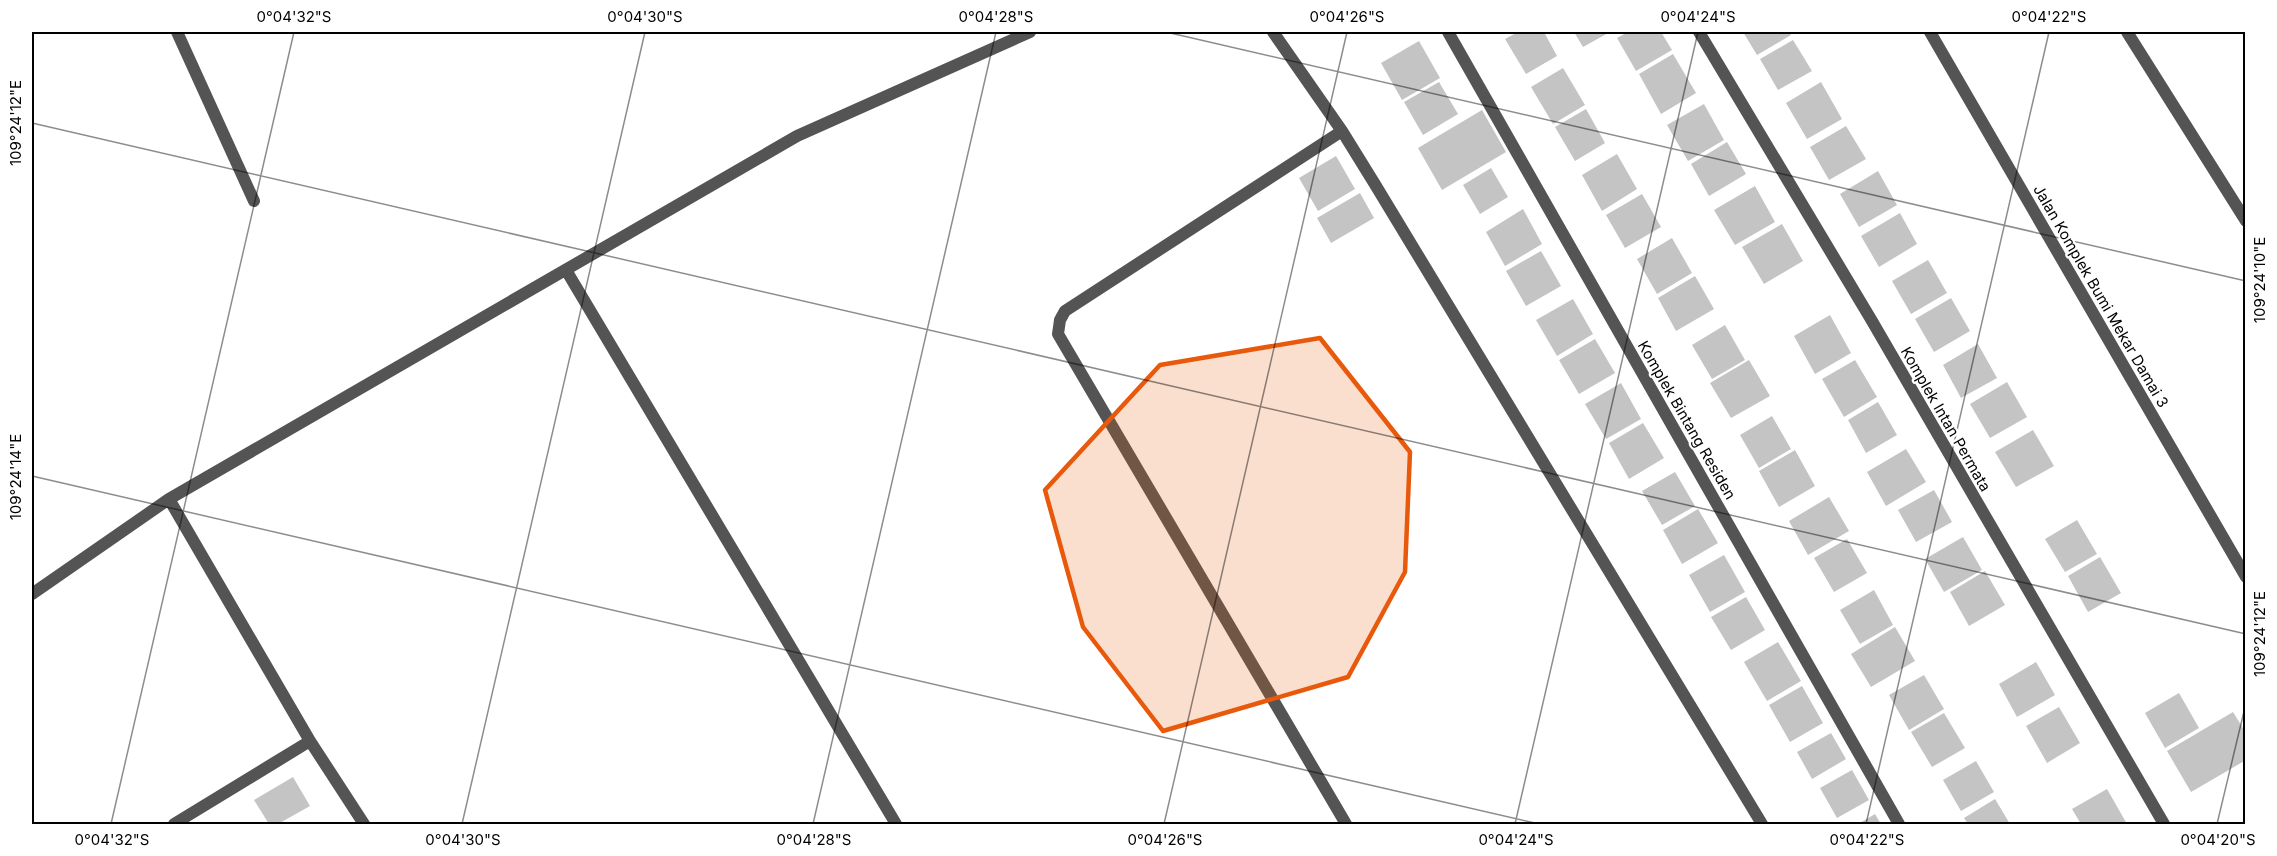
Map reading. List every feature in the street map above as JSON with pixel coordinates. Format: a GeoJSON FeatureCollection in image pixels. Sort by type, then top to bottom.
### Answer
{"type":"FeatureCollection","features":[{"type":"Feature","properties":{"kind":"street"},"geometry":{"type":"LineString","coordinates":[[177,32],[254,201]]}},
{"type":"Feature","properties":{"kind":"street"},"geometry":{"type":"LineString","coordinates":[[32,594],[169,499],[797,136],[1030,32]]}},
{"type":"Feature","properties":{"kind":"street"},"geometry":{"type":"LineString","coordinates":[[1273,32],[1342,131],[1762,825]]}},
{"type":"Feature","properties":{"kind":"street","name":"Komplek Bintang Residen"},"geometry":{"type":"LineString","coordinates":[[1448,32],[1899,825]]}},
{"type":"Feature","properties":{"kind":"street","name":"Komplek Intan Permata"},"geometry":{"type":"LineString","coordinates":[[1699,32],[1872,321],[2164,825]]}},
{"type":"Feature","properties":{"kind":"street","name":"Jalan Komplek Bumi Mekar Damai 3"},"geometry":{"type":"LineString","coordinates":[[1930,32],[2246,577]]}},
{"type":"Feature","properties":{"kind":"street"},"geometry":{"type":"LineString","coordinates":[[2127,32],[2246,221]]}},
{"type":"Feature","properties":{"kind":"street"},"geometry":{"type":"LineString","coordinates":[[1342,131],[1065,311],[1060,320],[1058,334],[1346,825]]}},
{"type":"Feature","properties":{"kind":"street"},"geometry":{"type":"LineString","coordinates":[[566,270],[896,825]]}},
{"type":"Feature","properties":{"kind":"street"},"geometry":{"type":"LineString","coordinates":[[169,499],[310,741],[364,825]]}},
{"type":"Feature","properties":{"kind":"street"},"geometry":{"type":"LineString","coordinates":[[174,825],[310,741]]}},
{"type":"Feature","properties":{"kind":"highlighted area"},"geometry":{"type":"Polygon","coordinates":[[[1320,338],[1410,452],[1405,572],[1348,677],[1163,731],[1083,627],[1045,490],[1160,365],[1320,338]]]}},
{"type":"Feature","properties":{"kind":"building"},"geometry":{"type":"Polygon","coordinates":[[[1518,32],[1544,32],[1557,56],[1526,74],[1505,39],[1518,32]]]}},
{"type":"Feature","properties":{"kind":"building"},"geometry":{"type":"Polygon","coordinates":[[[1574,32],[1610,32],[1583,47],[1574,32]]]}},
{"type":"Feature","properties":{"kind":"building"},"geometry":{"type":"Polygon","coordinates":[[[1628,32],[1661,32],[1672,50],[1636,71],[1617,38],[1628,32]]]}},
{"type":"Feature","properties":{"kind":"building"},"geometry":{"type":"Polygon","coordinates":[[[1743,32],[1789,32],[1791,35],[1757,55],[1743,32]]]}},
{"type":"Feature","properties":{"kind":"building"},"geometry":{"type":"Polygon","coordinates":[[[1793,40],[1812,71],[1778,90],[1760,59],[1793,40]]]}},
{"type":"Feature","properties":{"kind":"building"},"geometry":{"type":"Polygon","coordinates":[[[1419,41],[1440,78],[1402,100],[1381,63],[1419,41]]]}},
{"type":"Feature","properties":{"kind":"building"},"geometry":{"type":"Polygon","coordinates":[[[1673,54],[1696,93],[1661,114],[1639,74],[1673,54]]]}},
{"type":"Feature","properties":{"kind":"building"},"geometry":{"type":"Polygon","coordinates":[[[1563,68],[1585,105],[1553,124],[1531,87],[1563,68]]]}},
{"type":"Feature","properties":{"kind":"building"},"geometry":{"type":"Polygon","coordinates":[[[1439,82],[1458,114],[1423,135],[1404,102],[1439,82]]]}},
{"type":"Feature","properties":{"kind":"building"},"geometry":{"type":"Polygon","coordinates":[[[1821,82],[1842,119],[1807,139],[1786,103],[1821,82]]]}},
{"type":"Feature","properties":{"kind":"building"},"geometry":{"type":"Polygon","coordinates":[[[1704,104],[1724,140],[1688,161],[1667,125],[1704,104]]]}},
{"type":"Feature","properties":{"kind":"building"},"geometry":{"type":"Polygon","coordinates":[[[1586,109],[1605,143],[1575,161],[1555,127],[1586,109]]]}},
{"type":"Feature","properties":{"kind":"building"},"geometry":{"type":"Polygon","coordinates":[[[1482,110],[1506,152],[1442,190],[1418,148],[1482,110]]]}},
{"type":"Feature","properties":{"kind":"building"},"geometry":{"type":"Polygon","coordinates":[[[1846,126],[1866,159],[1829,180],[1810,147],[1846,126]]]}},
{"type":"Feature","properties":{"kind":"building"},"geometry":{"type":"Polygon","coordinates":[[[1727,142],[1746,174],[1709,196],[1691,164],[1727,142]]]}},
{"type":"Feature","properties":{"kind":"building"},"geometry":{"type":"Polygon","coordinates":[[[1617,154],[1637,189],[1602,211],[1582,175],[1617,154]]]}},
{"type":"Feature","properties":{"kind":"building"},"geometry":{"type":"Polygon","coordinates":[[[1336,156],[1355,189],[1318,211],[1299,178],[1336,156]]]}},
{"type":"Feature","properties":{"kind":"building"},"geometry":{"type":"Polygon","coordinates":[[[1491,168],[1508,197],[1480,214],[1463,185],[1491,168]]]}},
{"type":"Feature","properties":{"kind":"building"},"geometry":{"type":"Polygon","coordinates":[[[1878,171],[1897,205],[1859,227],[1840,194],[1878,171]]]}},
{"type":"Feature","properties":{"kind":"building"},"geometry":{"type":"Polygon","coordinates":[[[1755,186],[1775,222],[1735,245],[1714,210],[1755,186]]]}},
{"type":"Feature","properties":{"kind":"building"},"geometry":{"type":"Polygon","coordinates":[[[1360,193],[1374,218],[1331,243],[1317,218],[1360,193]]]}},
{"type":"Feature","properties":{"kind":"building"},"geometry":{"type":"Polygon","coordinates":[[[1642,194],[1661,227],[1625,248],[1606,215],[1642,194]]]}},
{"type":"Feature","properties":{"kind":"building"},"geometry":{"type":"Polygon","coordinates":[[[1523,209],[1542,244],[1505,266],[1486,232],[1523,209]]]}},
{"type":"Feature","properties":{"kind":"building"},"geometry":{"type":"Polygon","coordinates":[[[1900,213],[1917,244],[1879,267],[1861,236],[1900,213]]]}},
{"type":"Feature","properties":{"kind":"building"},"geometry":{"type":"Polygon","coordinates":[[[1782,224],[1803,261],[1764,284],[1742,247],[1782,224]]]}},
{"type":"Feature","properties":{"kind":"building"},"geometry":{"type":"Polygon","coordinates":[[[1672,238],[1692,273],[1657,294],[1637,259],[1672,238]]]}},
{"type":"Feature","properties":{"kind":"building"},"geometry":{"type":"Polygon","coordinates":[[[1541,251],[1561,286],[1526,306],[1506,271],[1541,251]]]}},
{"type":"Feature","properties":{"kind":"building"},"geometry":{"type":"Polygon","coordinates":[[[1928,260],[1947,293],[1911,314],[1892,281],[1928,260]]]}},
{"type":"Feature","properties":{"kind":"building"},"geometry":{"type":"Polygon","coordinates":[[[1695,276],[1714,309],[1676,331],[1658,298],[1695,276]]]}},
{"type":"Feature","properties":{"kind":"building"},"geometry":{"type":"Polygon","coordinates":[[[1951,298],[1970,331],[1934,352],[1915,319],[1951,298]]]}},
{"type":"Feature","properties":{"kind":"building"},"geometry":{"type":"Polygon","coordinates":[[[1573,299],[1593,334],[1557,356],[1536,320],[1573,299]]]}},
{"type":"Feature","properties":{"kind":"building"},"geometry":{"type":"Polygon","coordinates":[[[1830,315],[1851,353],[1815,374],[1794,336],[1830,315]]]}},
{"type":"Feature","properties":{"kind":"building"},"geometry":{"type":"Polygon","coordinates":[[[1725,325],[1745,360],[1712,379],[1692,345],[1725,325]]]}},
{"type":"Feature","properties":{"kind":"building"},"geometry":{"type":"Polygon","coordinates":[[[1595,339],[1615,373],[1579,394],[1559,360],[1595,339]]]}},
{"type":"Feature","properties":{"kind":"building"},"geometry":{"type":"Polygon","coordinates":[[[1978,344],[1997,378],[1961,398],[1943,365],[1978,344]]]}},
{"type":"Feature","properties":{"kind":"building"},"geometry":{"type":"Polygon","coordinates":[[[1749,360],[1770,396],[1731,418],[1710,383],[1749,360]]]}},
{"type":"Feature","properties":{"kind":"building"},"geometry":{"type":"Polygon","coordinates":[[[1855,360],[1877,397],[1844,417],[1822,379],[1855,360]]]}},
{"type":"Feature","properties":{"kind":"building"},"geometry":{"type":"Polygon","coordinates":[[[2007,382],[2027,417],[1990,438],[1970,404],[2007,382]]]}},
{"type":"Feature","properties":{"kind":"building"},"geometry":{"type":"Polygon","coordinates":[[[1621,383],[1641,419],[1606,439],[1585,404],[1621,383]]]}},
{"type":"Feature","properties":{"kind":"building"},"geometry":{"type":"Polygon","coordinates":[[[1878,402],[1897,435],[1866,453],[1848,420],[1878,402]]]}},
{"type":"Feature","properties":{"kind":"building"},"geometry":{"type":"Polygon","coordinates":[[[1772,416],[1791,449],[1759,468],[1740,435],[1772,416]]]}},
{"type":"Feature","properties":{"kind":"building"},"geometry":{"type":"Polygon","coordinates":[[[1643,423],[1664,458],[1629,479],[1609,443],[1643,423]]]}},
{"type":"Feature","properties":{"kind":"building"},"geometry":{"type":"Polygon","coordinates":[[[2033,430],[2054,466],[2016,487],[1995,452],[2033,430]]]}},
{"type":"Feature","properties":{"kind":"building"},"geometry":{"type":"Polygon","coordinates":[[[1906,449],[1926,482],[1886,506],[1867,472],[1906,449]]]}},
{"type":"Feature","properties":{"kind":"building"},"geometry":{"type":"Polygon","coordinates":[[[1795,450],[1815,486],[1779,507],[1759,471],[1795,450]]]}},
{"type":"Feature","properties":{"kind":"building"},"geometry":{"type":"Polygon","coordinates":[[[1675,472],[1695,506],[1662,525],[1642,491],[1675,472]]]}},
{"type":"Feature","properties":{"kind":"building"},"geometry":{"type":"Polygon","coordinates":[[[1934,490],[1952,522],[1916,542],[1898,510],[1934,490]]]}},
{"type":"Feature","properties":{"kind":"building"},"geometry":{"type":"Polygon","coordinates":[[[1829,497],[1849,531],[1808,555],[1789,521],[1829,497]]]}},
{"type":"Feature","properties":{"kind":"building"},"geometry":{"type":"Polygon","coordinates":[[[1698,509],[1718,543],[1682,564],[1663,530],[1698,509]]]}},
{"type":"Feature","properties":{"kind":"building"},"geometry":{"type":"Polygon","coordinates":[[[2077,520],[2097,554],[2065,572],[2045,539],[2077,520]]]}},
{"type":"Feature","properties":{"kind":"building"},"geometry":{"type":"Polygon","coordinates":[[[1963,537],[1982,570],[1944,592],[1925,559],[1963,537]]]}},
{"type":"Feature","properties":{"kind":"building"},"geometry":{"type":"Polygon","coordinates":[[[1847,539],[1867,573],[1834,592],[1814,558],[1847,539]]]}},
{"type":"Feature","properties":{"kind":"building"},"geometry":{"type":"Polygon","coordinates":[[[1724,555],[1745,592],[1710,612],[1689,575],[1724,555]]]}},
{"type":"Feature","properties":{"kind":"building"},"geometry":{"type":"Polygon","coordinates":[[[2100,557],[2121,593],[2088,612],[2068,576],[2100,557]]]}},
{"type":"Feature","properties":{"kind":"building"},"geometry":{"type":"Polygon","coordinates":[[[1985,571],[2005,605],[1969,626],[1950,592],[1985,571]]]}},
{"type":"Feature","properties":{"kind":"building"},"geometry":{"type":"Polygon","coordinates":[[[1874,590],[1893,625],[1860,644],[1840,610],[1874,590]]]}},
{"type":"Feature","properties":{"kind":"building"},"geometry":{"type":"Polygon","coordinates":[[[1746,597],[1765,630],[1731,650],[1711,617],[1746,597]]]}},
{"type":"Feature","properties":{"kind":"building"},"geometry":{"type":"Polygon","coordinates":[[[1895,627],[1915,661],[1871,687],[1851,654],[1895,627]]]}},
{"type":"Feature","properties":{"kind":"building"},"geometry":{"type":"Polygon","coordinates":[[[1778,642],[1801,681],[1767,701],[1744,662],[1778,642]]]}},
{"type":"Feature","properties":{"kind":"building"},"geometry":{"type":"Polygon","coordinates":[[[2036,662],[2055,695],[2017,717],[1999,684],[2036,662]]]}},
{"type":"Feature","properties":{"kind":"building"},"geometry":{"type":"Polygon","coordinates":[[[1924,675],[1944,709],[1909,730],[1889,695],[1924,675]]]}},
{"type":"Feature","properties":{"kind":"building"},"geometry":{"type":"Polygon","coordinates":[[[1802,686],[1823,723],[1790,742],[1769,705],[1802,686]]]}},
{"type":"Feature","properties":{"kind":"building"},"geometry":{"type":"Polygon","coordinates":[[[2179,693],[2199,728],[2165,748],[2145,713],[2179,693]]]}},
{"type":"Feature","properties":{"kind":"building"},"geometry":{"type":"Polygon","coordinates":[[[2059,707],[2080,743],[2047,763],[2026,726],[2059,707]]]}},
{"type":"Feature","properties":{"kind":"building"},"geometry":{"type":"Polygon","coordinates":[[[2233,712],[2246,733],[2246,760],[2191,792],[2167,751],[2233,712]]]}},
{"type":"Feature","properties":{"kind":"building"},"geometry":{"type":"Polygon","coordinates":[[[1944,713],[1965,748],[1932,767],[1911,732],[1944,713]]]}},
{"type":"Feature","properties":{"kind":"building"},"geometry":{"type":"Polygon","coordinates":[[[1831,733],[1846,759],[1812,779],[1797,752],[1831,733]]]}},
{"type":"Feature","properties":{"kind":"building"},"geometry":{"type":"Polygon","coordinates":[[[1976,761],[1994,792],[1961,811],[1943,780],[1976,761]]]}},
{"type":"Feature","properties":{"kind":"building"},"geometry":{"type":"Polygon","coordinates":[[[1852,770],[1869,800],[1837,818],[1820,788],[1852,770]]]}},
{"type":"Feature","properties":{"kind":"building"},"geometry":{"type":"Polygon","coordinates":[[[293,777],[310,806],[278,824],[269,824],[254,800],[293,777]]]}},
{"type":"Feature","properties":{"kind":"building"},"geometry":{"type":"Polygon","coordinates":[[[2107,789],[2127,824],[2081,824],[2072,809],[2107,789]]]}},
{"type":"Feature","properties":{"kind":"building"},"geometry":{"type":"Polygon","coordinates":[[[1995,799],[2010,824],[1968,824],[1964,818],[1995,799]]]}},
{"type":"Feature","properties":{"kind":"building"},"geometry":{"type":"Polygon","coordinates":[[[1875,814],[1881,824],[1858,824],[1875,814]]]}}]}
